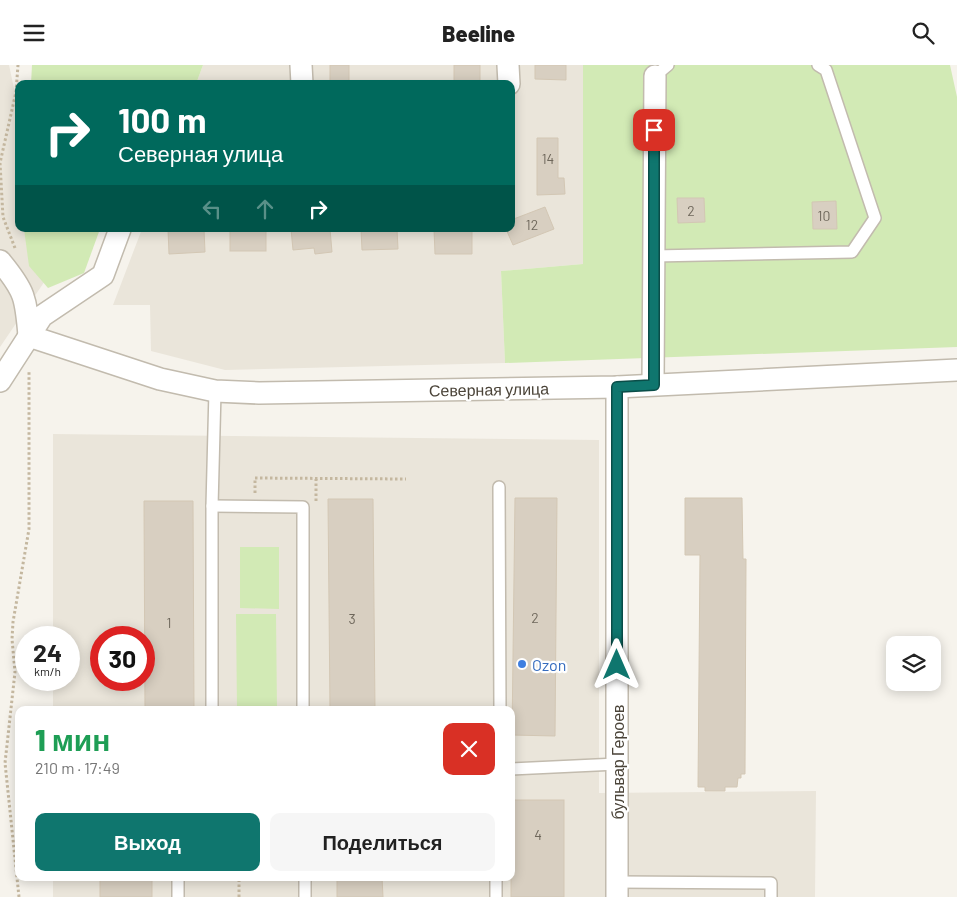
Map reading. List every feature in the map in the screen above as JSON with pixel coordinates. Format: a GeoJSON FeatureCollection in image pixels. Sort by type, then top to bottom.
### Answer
{"type":"FeatureCollection","features":[{"type":"Feature","properties":{"kind":"street"},"geometry":{"type":"LineString","coordinates":[[301,65],[302,80]]}},
{"type":"Feature","properties":{"kind":"street"},"geometry":{"type":"LineString","coordinates":[[508,65],[509,80]]}},
{"type":"Feature","properties":{"kind":"street"},"geometry":{"type":"LineString","coordinates":[[654,385],[654,256],[661,71]]}},
{"type":"Feature","properties":{"kind":"street"},"geometry":{"type":"LineString","coordinates":[[0,381],[42,316],[103,275],[119,232]]}},
{"type":"Feature","properties":{"kind":"street"},"geometry":{"type":"LineString","coordinates":[[8,257],[27,303],[29,336]]}},
{"type":"Feature","properties":{"kind":"street","name":"Северная улица"},"geometry":{"type":"LineString","coordinates":[[29,336],[160,379],[215,391],[259,393],[617,387],[957,369]]}},
{"type":"Feature","properties":{"kind":"street","name":"бульвар Героев"},"geometry":{"type":"LineString","coordinates":[[617,387],[617,889]]}},
{"type":"Feature","properties":{"kind":"lane"},"geometry":{"type":"LineString","coordinates":[[654,256],[852,252],[875,218],[826,70],[818,65]]}},
{"type":"Feature","properties":{"kind":"lane"},"geometry":{"type":"LineString","coordinates":[[212,706],[212,507],[215,391]]}},
{"type":"Feature","properties":{"kind":"lane"},"geometry":{"type":"LineString","coordinates":[[499,487],[500,706]]}},
{"type":"Feature","properties":{"kind":"lane"},"geometry":{"type":"LineString","coordinates":[[212,507],[303,507],[303,706]]}},
{"type":"Feature","properties":{"kind":"lane"},"geometry":{"type":"LineString","coordinates":[[515,769],[617,764]]}},
{"type":"Feature","properties":{"kind":"lane"},"geometry":{"type":"LineString","coordinates":[[178,881],[178,897]]}},
{"type":"Feature","properties":{"kind":"lane"},"geometry":{"type":"LineString","coordinates":[[304,881],[305,897]]}},
{"type":"Feature","properties":{"kind":"lane"},"geometry":{"type":"LineString","coordinates":[[496,881],[496,897]]}},
{"type":"Feature","properties":{"kind":"lane"},"geometry":{"type":"LineString","coordinates":[[617,889],[771,883],[771,897]]}},
{"type":"Feature","properties":{"kind":"path"},"geometry":{"type":"LineString","coordinates":[[17,80],[18,65]]}},
{"type":"Feature","properties":{"kind":"path"},"geometry":{"type":"LineString","coordinates":[[8,257],[3,217],[0,163],[15,96]]}},
{"type":"Feature","properties":{"kind":"path"},"geometry":{"type":"LineString","coordinates":[[15,859],[5,763],[15,672],[12,639],[13,622],[29,529],[29,365]]}},
{"type":"Feature","properties":{"kind":"path"},"geometry":{"type":"LineString","coordinates":[[255,507],[255,479],[406,479]]}},
{"type":"Feature","properties":{"kind":"path"},"geometry":{"type":"LineString","coordinates":[[17,881],[19,897]]}},
{"type":"Feature","properties":{"kind":"path"},"geometry":{"type":"LineString","coordinates":[[239,897],[240,881]]}},
{"type":"Feature","properties":{"kind":"shaded area"},"geometry":{"type":"Polygon","coordinates":[[[0,65],[9,65],[15,93],[15,232],[43,232],[51,272],[0,347],[0,65]]]}},
{"type":"Feature","properties":{"kind":"shaded area"},"geometry":{"type":"Polygon","coordinates":[[[203,65],[583,65],[583,264],[501,271],[505,363],[225,370],[151,351],[150,305],[113,305],[141,232],[515,232],[515,80],[197,80],[203,65]]]}},
{"type":"Feature","properties":{"kind":"shaded area"},"geometry":{"type":"Polygon","coordinates":[[[53,434],[599,440],[599,793],[816,791],[815,897],[53,897],[53,881],[515,881],[515,706],[53,706],[53,691],[80,691],[80,626],[53,626],[53,434]]]}},
{"type":"Feature","properties":{"kind":"green space"},"geometry":{"type":"Polygon","coordinates":[[[32,65],[203,65],[197,80],[31,80],[32,65]]]}},
{"type":"Feature","properties":{"kind":"green space"},"geometry":{"type":"Polygon","coordinates":[[[583,65],[950,65],[957,97],[957,347],[505,363],[501,271],[583,264],[583,65]]]}},
{"type":"Feature","properties":{"kind":"green space"},"geometry":{"type":"Polygon","coordinates":[[[24,232],[99,232],[84,273],[48,288],[29,266],[24,232]]]}},
{"type":"Feature","properties":{"kind":"green space"},"geometry":{"type":"Polygon","coordinates":[[[240,547],[279,547],[279,609],[240,608],[240,547]]]}},
{"type":"Feature","properties":{"kind":"green space"},"geometry":{"type":"Polygon","coordinates":[[[236,614],[276,614],[277,706],[237,706],[236,614]]]}},
{"type":"Feature","properties":{"kind":"building"},"geometry":{"type":"Polygon","coordinates":[[[330,65],[349,65],[349,80],[330,80],[330,65]]]}},
{"type":"Feature","properties":{"kind":"building"},"geometry":{"type":"Polygon","coordinates":[[[454,65],[480,65],[480,80],[454,80],[454,65]]]}},
{"type":"Feature","properties":{"kind":"building"},"geometry":{"type":"Polygon","coordinates":[[[535,65],[566,65],[566,80],[535,79],[535,65]]]}},
{"type":"Feature","properties":{"kind":"building"},"geometry":{"type":"Polygon","coordinates":[[[537,138],[558,138],[558,178],[564,178],[565,194],[537,195],[537,138]]]}},
{"type":"Feature","properties":{"kind":"building"},"geometry":{"type":"Polygon","coordinates":[[[677,198],[704,198],[705,222],[678,223],[677,198]]]}},
{"type":"Feature","properties":{"kind":"building"},"geometry":{"type":"Polygon","coordinates":[[[836,201],[837,229],[813,229],[812,202],[836,201]]]}},
{"type":"Feature","properties":{"kind":"building"},"geometry":{"type":"Polygon","coordinates":[[[545,207],[554,229],[513,245],[507,232],[515,232],[515,218],[545,207]]]}},
{"type":"Feature","properties":{"kind":"building"},"geometry":{"type":"Polygon","coordinates":[[[168,232],[204,232],[205,252],[169,254],[168,232]]]}},
{"type":"Feature","properties":{"kind":"building"},"geometry":{"type":"Polygon","coordinates":[[[230,232],[266,232],[266,251],[230,251],[230,232]]]}},
{"type":"Feature","properties":{"kind":"building"},"geometry":{"type":"Polygon","coordinates":[[[291,232],[330,232],[332,252],[315,254],[314,248],[293,250],[291,232]]]}},
{"type":"Feature","properties":{"kind":"building"},"geometry":{"type":"Polygon","coordinates":[[[361,232],[397,232],[398,249],[362,250],[361,232]]]}},
{"type":"Feature","properties":{"kind":"building"},"geometry":{"type":"Polygon","coordinates":[[[434,232],[472,232],[472,254],[435,254],[434,232]]]}},
{"type":"Feature","properties":{"kind":"building"},"geometry":{"type":"Polygon","coordinates":[[[515,498],[557,498],[555,736],[515,735],[515,706],[512,706],[515,498]]]}},
{"type":"Feature","properties":{"kind":"building"},"geometry":{"type":"Polygon","coordinates":[[[685,498],[742,498],[743,559],[746,559],[745,774],[741,774],[741,778],[738,778],[737,787],[725,787],[725,791],[705,791],[705,787],[698,787],[700,555],[685,555],[685,498]]]}},
{"type":"Feature","properties":{"kind":"building"},"geometry":{"type":"Polygon","coordinates":[[[328,499],[373,499],[375,706],[330,706],[328,499]]]}},
{"type":"Feature","properties":{"kind":"building"},"geometry":{"type":"Polygon","coordinates":[[[144,501],[193,501],[194,706],[145,706],[145,691],[155,691],[155,626],[145,626],[144,501]]]}},
{"type":"Feature","properties":{"kind":"building"},"geometry":{"type":"Polygon","coordinates":[[[515,800],[564,800],[564,897],[511,897],[511,881],[515,881],[515,800]]]}},
{"type":"Feature","properties":{"kind":"building"},"geometry":{"type":"Polygon","coordinates":[[[100,881],[152,881],[152,897],[100,897],[100,881]]]}},
{"type":"Feature","properties":{"kind":"building"},"geometry":{"type":"Polygon","coordinates":[[[337,881],[382,881],[383,897],[337,897],[337,881]]]}},
{"type":"Feature","properties":{"kind":"place","name":"Ozon"},"geometry":{"type":"Point","coordinates":[522,664]}},
{"type":"Feature","properties":{"kind":"route"},"geometry":{"type":"LineString","coordinates":[[617,665],[617,387],[654,385],[654,130]]}}]}
